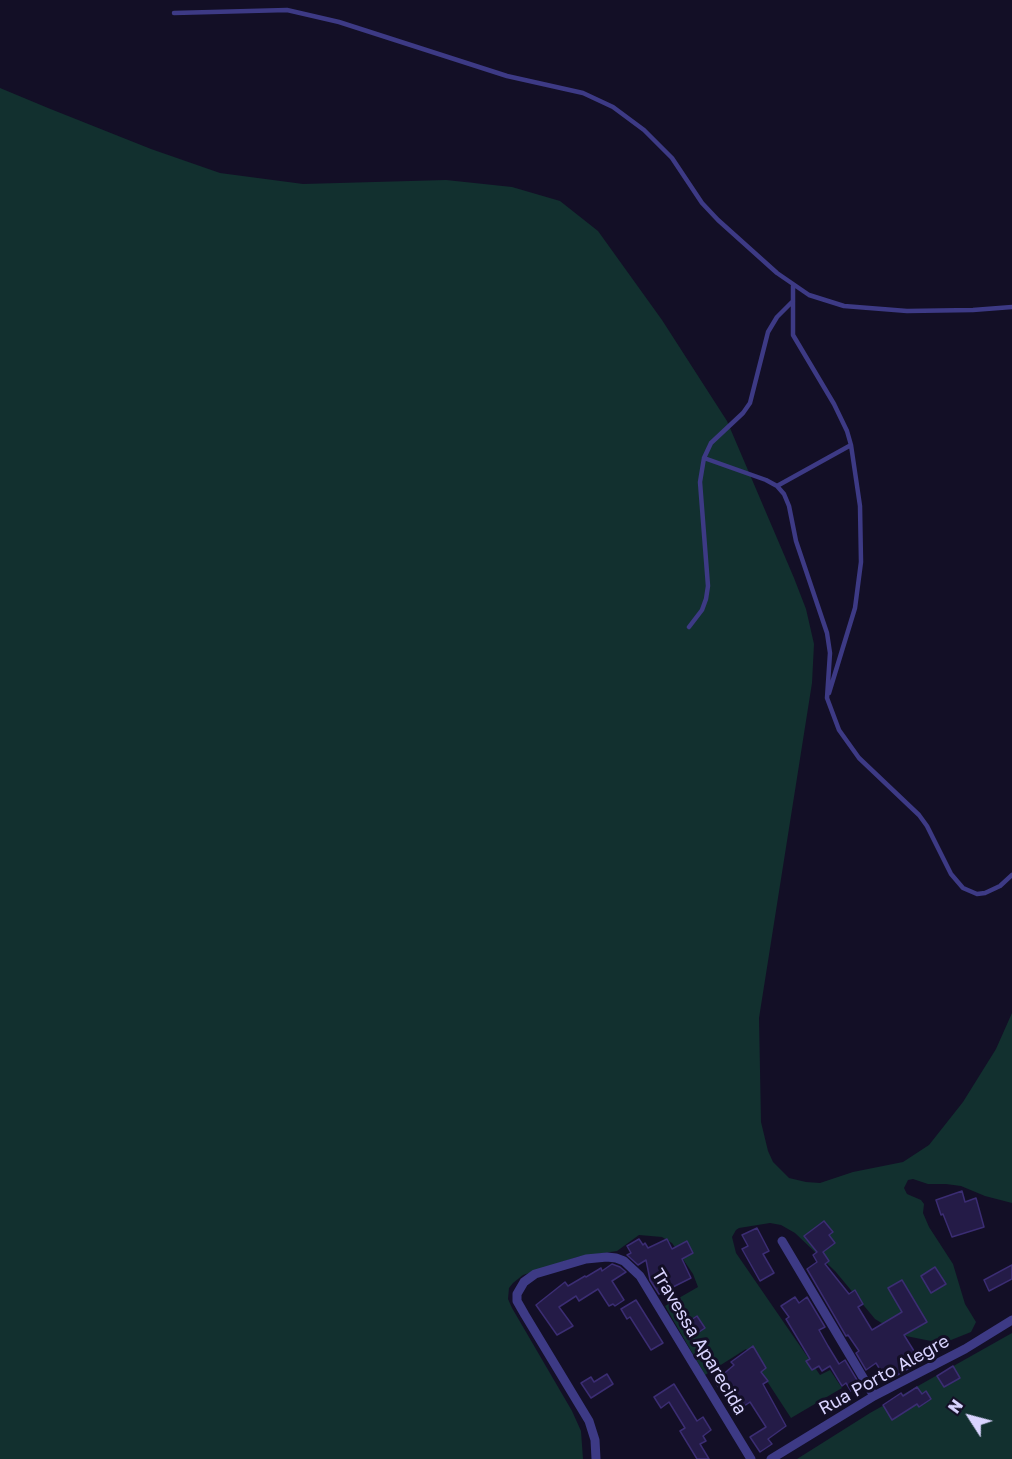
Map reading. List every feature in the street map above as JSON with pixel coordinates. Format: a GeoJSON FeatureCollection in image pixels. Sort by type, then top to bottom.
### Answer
{"type":"FeatureCollection","features":[{"type":"Feature","properties":{"kind":"street"},"geometry":{"type":"LineString","coordinates":[[782,1241],[874,1396]]}},
{"type":"Feature","properties":{"kind":"street","name":"Travessa Aparecida"},"geometry":{"type":"LineString","coordinates":[[596,1459],[595,1440],[589,1421],[519,1305],[517,1294],[524,1282],[535,1275],[586,1259],[607,1257],[624,1261],[640,1276],[751,1459]]}},
{"type":"Feature","properties":{"kind":"street","name":"Rua Porto Alegre"},"geometry":{"type":"LineString","coordinates":[[771,1459],[874,1396],[965,1349],[1012,1320]]}},
{"type":"Feature","properties":{"kind":"lane"},"geometry":{"type":"LineString","coordinates":[[174,12],[287,10],[339,22],[507,76],[583,93],[613,107],[644,130],[672,159],[702,203],[718,220],[793,286],[809,295],[844,306],[907,311],[1012,307]]}},
{"type":"Feature","properties":{"kind":"lane"},"geometry":{"type":"LineString","coordinates":[[793,286],[793,335],[834,404],[847,431],[860,506],[859,585],[849,631],[827,698]]}},
{"type":"Feature","properties":{"kind":"lane"},"geometry":{"type":"LineString","coordinates":[[689,627],[702,610],[708,586],[700,496],[701,469],[704,458],[711,443],[743,414],[750,403],[768,332],[777,317],[793,301]]}},
{"type":"Feature","properties":{"kind":"lane"},"geometry":{"type":"LineString","coordinates":[[777,486],[851,445]]}},
{"type":"Feature","properties":{"kind":"lane"},"geometry":{"type":"LineString","coordinates":[[704,458],[750,473],[777,486],[784,494],[789,506],[796,541],[827,633],[830,653],[827,698],[839,730],[859,758],[919,815],[951,874],[963,888],[977,894],[985,893],[1000,886],[1012,875]]}},
{"type":"Feature","properties":{"kind":"green space"},"geometry":{"type":"Polygon","coordinates":[[[0,88],[151,149],[220,173],[303,184],[446,180],[512,187],[560,201],[598,231],[662,320],[727,421],[794,578],[806,609],[814,644],[812,683],[759,1018],[761,1122],[773,1162],[789,1178],[820,1183],[853,1172],[903,1162],[929,1145],[963,1102],[996,1049],[1012,1013],[1012,1203],[985,1196],[961,1186],[928,1184],[913,1179],[908,1180],[904,1188],[907,1194],[921,1200],[924,1204],[923,1213],[929,1227],[953,1264],[965,1304],[976,1322],[971,1332],[946,1342],[901,1335],[875,1319],[835,1271],[795,1233],[781,1225],[770,1223],[739,1228],[732,1237],[736,1253],[820,1375],[830,1370],[842,1388],[791,1418],[746,1349],[705,1375],[665,1306],[698,1287],[693,1274],[672,1243],[662,1237],[639,1235],[617,1251],[577,1257],[523,1275],[509,1288],[508,1299],[512,1308],[572,1411],[581,1431],[583,1459],[0,1459],[0,88]]]}},
{"type":"Feature","properties":{"kind":"green space"},"geometry":{"type":"Polygon","coordinates":[[[1012,1333],[1012,1459],[797,1459],[870,1413],[1012,1333]]]}},
{"type":"Feature","properties":{"kind":"building"},"geometry":{"type":"Polygon","coordinates":[[[962,1191],[965,1202],[976,1198],[984,1227],[952,1237],[936,1200],[962,1191]]]}},
{"type":"Feature","properties":{"kind":"building"},"geometry":{"type":"Polygon","coordinates":[[[824,1221],[833,1232],[829,1235],[835,1243],[823,1252],[829,1261],[825,1264],[849,1294],[855,1290],[863,1304],[858,1307],[872,1330],[902,1312],[888,1288],[902,1280],[927,1322],[904,1335],[919,1359],[912,1364],[913,1366],[887,1381],[876,1363],[866,1370],[856,1353],[859,1351],[848,1335],[846,1336],[807,1269],[817,1262],[813,1255],[817,1252],[804,1236],[824,1221]]]}},
{"type":"Feature","properties":{"kind":"building"},"geometry":{"type":"Polygon","coordinates":[[[757,1228],[769,1251],[763,1254],[774,1273],[760,1281],[742,1249],[748,1246],[742,1235],[757,1228]]]}},
{"type":"Feature","properties":{"kind":"building"},"geometry":{"type":"Polygon","coordinates":[[[639,1239],[648,1248],[667,1239],[672,1249],[687,1241],[693,1253],[682,1259],[691,1278],[659,1294],[650,1280],[646,1260],[638,1265],[627,1255],[631,1253],[627,1246],[639,1239]]]}},
{"type":"Feature","properties":{"kind":"building"},"geometry":{"type":"Polygon","coordinates":[[[612,1264],[626,1272],[612,1281],[624,1300],[615,1306],[613,1304],[609,1306],[598,1289],[579,1301],[576,1296],[559,1307],[573,1326],[557,1335],[536,1305],[565,1282],[568,1286],[612,1264]]]}},
{"type":"Feature","properties":{"kind":"building"},"geometry":{"type":"Polygon","coordinates":[[[1012,1265],[1012,1279],[989,1291],[984,1280],[1012,1265]]]}},
{"type":"Feature","properties":{"kind":"building"},"geometry":{"type":"Polygon","coordinates":[[[935,1267],[946,1284],[931,1293],[921,1276],[935,1267]]]}},
{"type":"Feature","properties":{"kind":"building"},"geometry":{"type":"Polygon","coordinates":[[[795,1297],[799,1303],[807,1297],[825,1327],[819,1330],[828,1346],[839,1364],[845,1360],[860,1385],[851,1391],[846,1383],[842,1386],[830,1366],[822,1371],[819,1366],[812,1370],[806,1361],[810,1359],[786,1319],[789,1317],[781,1306],[795,1297]]]}},
{"type":"Feature","properties":{"kind":"building"},"geometry":{"type":"Polygon","coordinates":[[[636,1300],[663,1343],[651,1350],[630,1317],[627,1319],[621,1309],[636,1300]]]}},
{"type":"Feature","properties":{"kind":"building"},"geometry":{"type":"Polygon","coordinates":[[[697,1316],[705,1328],[693,1336],[685,1324],[697,1316]]]}},
{"type":"Feature","properties":{"kind":"building"},"geometry":{"type":"Polygon","coordinates":[[[753,1346],[766,1368],[761,1372],[768,1381],[763,1384],[786,1426],[768,1439],[772,1444],[760,1452],[750,1437],[766,1427],[750,1402],[737,1411],[717,1385],[723,1381],[720,1377],[734,1365],[731,1362],[753,1346]]]}},
{"type":"Feature","properties":{"kind":"building"},"geometry":{"type":"Polygon","coordinates":[[[953,1366],[960,1378],[944,1387],[937,1376],[953,1366]]]}},
{"type":"Feature","properties":{"kind":"building"},"geometry":{"type":"Polygon","coordinates":[[[607,1374],[613,1384],[591,1398],[581,1383],[591,1377],[594,1382],[607,1374]]]}},
{"type":"Feature","properties":{"kind":"building"},"geometry":{"type":"Polygon","coordinates":[[[674,1384],[697,1421],[703,1417],[711,1430],[703,1436],[706,1441],[700,1444],[709,1459],[697,1459],[680,1431],[685,1428],[669,1402],[661,1408],[654,1397],[674,1384]]]}},
{"type":"Feature","properties":{"kind":"building"},"geometry":{"type":"Polygon","coordinates":[[[917,1387],[922,1394],[926,1391],[931,1399],[919,1407],[917,1404],[892,1420],[883,1405],[901,1393],[903,1396],[917,1387]]]}}]}
